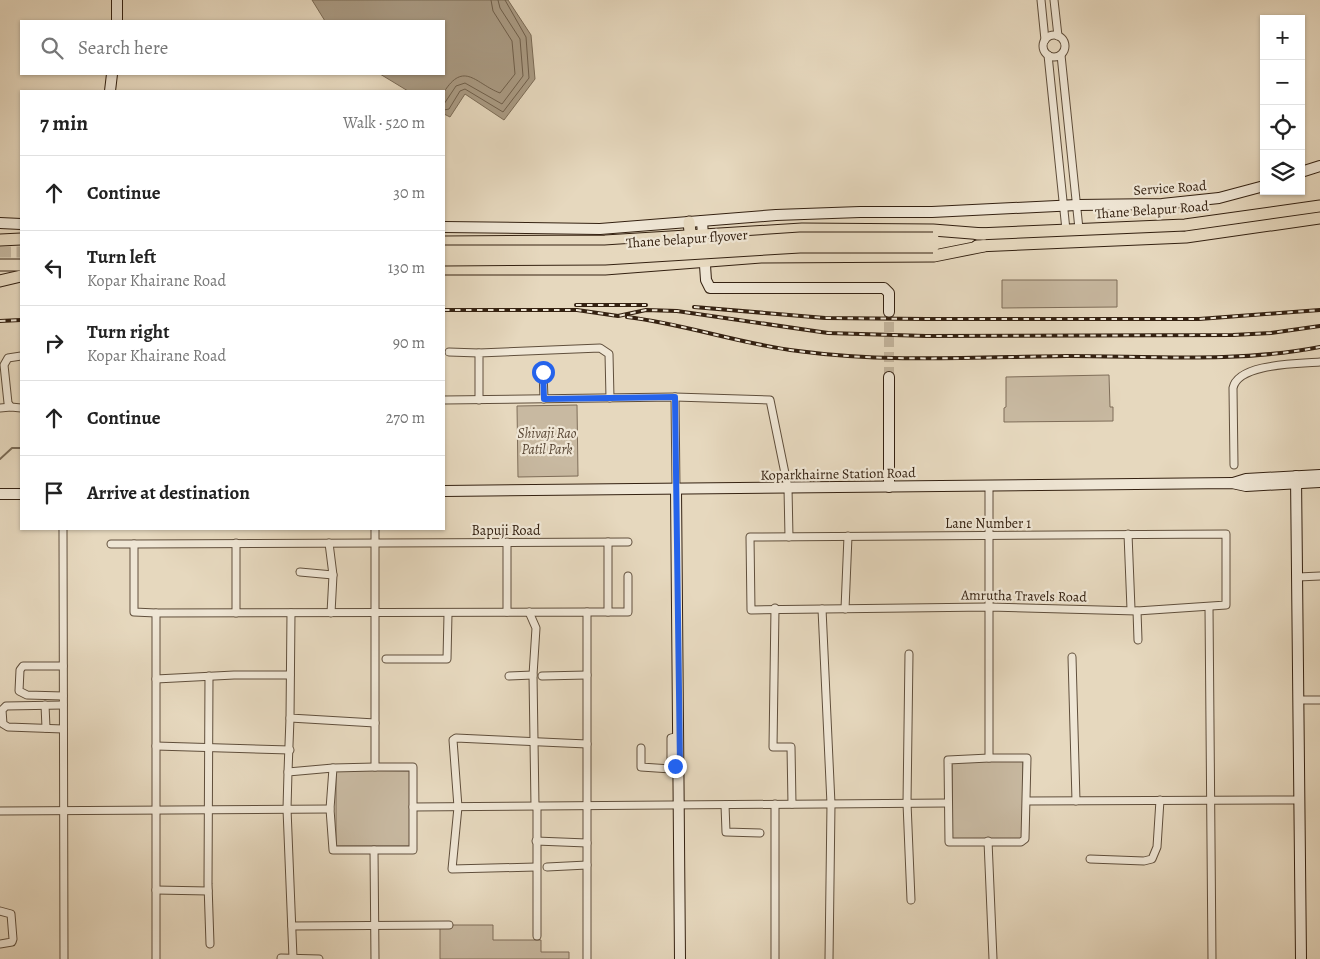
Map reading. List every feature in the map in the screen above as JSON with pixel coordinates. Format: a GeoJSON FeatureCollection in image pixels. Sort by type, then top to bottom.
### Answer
{"type":"FeatureCollection","features":[{"type":"Feature","properties":{"kind":"main road","name":"Thane Belapur Road"},"geometry":{"type":"LineString","coordinates":[[984,234],[1184,225],[1320,206]]}},
{"type":"Feature","properties":{"kind":"main road","name":"Thane Belapur Road"},"geometry":{"type":"LineString","coordinates":[[984,246],[1186,237],[1320,218]]}},
{"type":"Feature","properties":{"kind":"main road"},"geometry":{"type":"LineString","coordinates":[[689,222],[693,264]]}},
{"type":"Feature","properties":{"kind":"main road"},"geometry":{"type":"LineString","coordinates":[[445,242],[605,241],[802,229],[933,230],[984,234]]}},
{"type":"Feature","properties":{"kind":"main road"},"geometry":{"type":"LineString","coordinates":[[933,243],[984,234]]}},
{"type":"Feature","properties":{"kind":"main road","name":"Thane belapur flyover"},"geometry":{"type":"LineString","coordinates":[[445,251],[605,251],[800,238],[933,243]]}},
{"type":"Feature","properties":{"kind":"main road"},"geometry":{"type":"LineString","coordinates":[[0,240],[20,239]]}},
{"type":"Feature","properties":{"kind":"main road"},"geometry":{"type":"LineString","coordinates":[[933,243],[984,246]]}},
{"type":"Feature","properties":{"kind":"main road","name":"Thane belapur flyover"},"geometry":{"type":"LineString","coordinates":[[445,260],[605,260],[800,247],[933,243]]}},
{"type":"Feature","properties":{"kind":"main road"},"geometry":{"type":"LineString","coordinates":[[445,270],[606,269],[802,256],[934,256],[984,246]]}},
{"type":"Feature","properties":{"kind":"main road"},"geometry":{"type":"LineString","coordinates":[[0,265],[20,265]]}},
{"type":"Feature","properties":{"kind":"main road"},"geometry":{"type":"LineString","coordinates":[[0,280],[20,276]]}},
{"type":"Feature","properties":{"kind":"street"},"geometry":{"type":"LineString","coordinates":[[116,0],[117,20]]}},
{"type":"Feature","properties":{"kind":"street"},"geometry":{"type":"LineString","coordinates":[[1040,0],[1045,40],[1043,49],[1048,55],[1054,57],[1061,55]]}},
{"type":"Feature","properties":{"kind":"street"},"geometry":{"type":"LineString","coordinates":[[1054,0],[1058,36],[1064,45],[1061,55],[1079,229]]}},
{"type":"Feature","properties":{"kind":"street"},"geometry":{"type":"LineString","coordinates":[[1045,40],[1051,36],[1058,36]]}},
{"type":"Feature","properties":{"kind":"street"},"geometry":{"type":"LineString","coordinates":[[1048,55],[1066,230]]}},
{"type":"Feature","properties":{"kind":"street"},"geometry":{"type":"LineString","coordinates":[[110,90],[112,75]]}},
{"type":"Feature","properties":{"kind":"street"},"geometry":{"type":"LineString","coordinates":[[1305,171],[1320,166]]}},
{"type":"Feature","properties":{"kind":"street","name":"Service Road"},"geometry":{"type":"LineString","coordinates":[[445,228],[600,229],[841,212],[932,212],[1077,205],[1162,204],[1219,198],[1260,187]]}},
{"type":"Feature","properties":{"kind":"street"},"geometry":{"type":"LineString","coordinates":[[702,221],[706,280],[710,288],[884,288],[889,293],[889,312]]}},
{"type":"Feature","properties":{"kind":"street"},"geometry":{"type":"LineString","coordinates":[[0,223],[20,224]]}},
{"type":"Feature","properties":{"kind":"street"},"geometry":{"type":"LineString","coordinates":[[449,352],[480,353],[604,349],[609,354],[610,398]]}},
{"type":"Feature","properties":{"kind":"street"},"geometry":{"type":"LineString","coordinates":[[479,400],[480,353]]}},
{"type":"Feature","properties":{"kind":"street"},"geometry":{"type":"LineString","coordinates":[[11,407],[6,398],[5,362],[8,358],[20,356]]}},
{"type":"Feature","properties":{"kind":"street"},"geometry":{"type":"LineString","coordinates":[[1234,465],[1233,388],[1238,378],[1253,369],[1320,362]]}},
{"type":"Feature","properties":{"kind":"street"},"geometry":{"type":"LineString","coordinates":[[543,372],[544,399]]}},
{"type":"Feature","properties":{"kind":"street"},"geometry":{"type":"LineString","coordinates":[[889,377],[889,487]]}},
{"type":"Feature","properties":{"kind":"street"},"geometry":{"type":"LineString","coordinates":[[675,397],[680,959]]}},
{"type":"Feature","properties":{"kind":"street"},"geometry":{"type":"LineString","coordinates":[[445,400],[675,397],[770,400],[788,488],[790,537]]}},
{"type":"Feature","properties":{"kind":"street"},"geometry":{"type":"LineString","coordinates":[[0,408],[20,408]]}},
{"type":"Feature","properties":{"kind":"street","name":"Koparkhairne Station Road"},"geometry":{"type":"LineString","coordinates":[[445,491],[1232,483],[1246,486],[1320,475]]}},
{"type":"Feature","properties":{"kind":"street"},"geometry":{"type":"LineString","coordinates":[[1296,480],[1301,959]]}},
{"type":"Feature","properties":{"kind":"street","name":"Koparkhairne Station Road"},"geometry":{"type":"LineString","coordinates":[[1296,480],[1320,482]]}},
{"type":"Feature","properties":{"kind":"street"},"geometry":{"type":"LineString","coordinates":[[989,486],[989,758]]}},
{"type":"Feature","properties":{"kind":"street"},"geometry":{"type":"LineString","coordinates":[[0,494],[20,494]]}},
{"type":"Feature","properties":{"kind":"street"},"geometry":{"type":"LineString","coordinates":[[63,530],[64,959]]}},
{"type":"Feature","properties":{"kind":"street"},"geometry":{"type":"LineString","coordinates":[[374,530],[375,767]]}},
{"type":"Feature","properties":{"kind":"street"},"geometry":{"type":"LineString","coordinates":[[1128,534],[1138,640]]}},
{"type":"Feature","properties":{"kind":"street","name":"Lane Number 1"},"geometry":{"type":"LineString","coordinates":[[750,610],[750,537],[1226,534]]}},
{"type":"Feature","properties":{"kind":"street","name":"Amrutha Travels Road"},"geometry":{"type":"LineString","coordinates":[[750,610],[775,608],[989,607],[1134,610],[1226,605],[1226,534]]}},
{"type":"Feature","properties":{"kind":"street"},"geometry":{"type":"LineString","coordinates":[[845,609],[848,536]]}},
{"type":"Feature","properties":{"kind":"street"},"geometry":{"type":"LineString","coordinates":[[507,542],[507,612]]}},
{"type":"Feature","properties":{"kind":"street"},"geometry":{"type":"LineString","coordinates":[[608,542],[608,612]]}},
{"type":"Feature","properties":{"kind":"street","name":"Bapuji Road"},"geometry":{"type":"LineString","coordinates":[[111,544],[628,542]]}},
{"type":"Feature","properties":{"kind":"street"},"geometry":{"type":"LineString","coordinates":[[236,543],[236,614]]}},
{"type":"Feature","properties":{"kind":"street"},"geometry":{"type":"LineString","coordinates":[[330,543],[333,575],[331,613]]}},
{"type":"Feature","properties":{"kind":"street"},"geometry":{"type":"LineString","coordinates":[[134,544],[134,612],[448,614],[628,612],[628,576]]}},
{"type":"Feature","properties":{"kind":"street"},"geometry":{"type":"LineString","coordinates":[[300,572],[333,575]]}},
{"type":"Feature","properties":{"kind":"street"},"geometry":{"type":"LineString","coordinates":[[1298,577],[1320,576]]}},
{"type":"Feature","properties":{"kind":"street"},"geometry":{"type":"LineString","coordinates":[[1209,607],[1212,959]]}},
{"type":"Feature","properties":{"kind":"street"},"geometry":{"type":"LineString","coordinates":[[775,608],[774,747],[791,747],[792,804]]}},
{"type":"Feature","properties":{"kind":"street"},"geometry":{"type":"LineString","coordinates":[[822,609],[831,804],[829,959]]}},
{"type":"Feature","properties":{"kind":"street"},"geometry":{"type":"LineString","coordinates":[[529,612],[536,628],[533,675],[533,740],[536,806],[537,936]]}},
{"type":"Feature","properties":{"kind":"street"},"geometry":{"type":"LineString","coordinates":[[587,612],[587,959]]}},
{"type":"Feature","properties":{"kind":"street"},"geometry":{"type":"LineString","coordinates":[[156,613],[156,959]]}},
{"type":"Feature","properties":{"kind":"street"},"geometry":{"type":"LineString","coordinates":[[291,613],[290,750],[287,809],[293,958]]}},
{"type":"Feature","properties":{"kind":"street"},"geometry":{"type":"LineString","coordinates":[[386,659],[447,659],[448,614]]}},
{"type":"Feature","properties":{"kind":"street"},"geometry":{"type":"LineString","coordinates":[[909,654],[907,804],[911,900]]}},
{"type":"Feature","properties":{"kind":"street"},"geometry":{"type":"LineString","coordinates":[[1072,657],[1076,801]]}},
{"type":"Feature","properties":{"kind":"street"},"geometry":{"type":"LineString","coordinates":[[63,666],[23,666],[20,670],[19,691],[27,695],[63,696]]}},
{"type":"Feature","properties":{"kind":"street"},"geometry":{"type":"LineString","coordinates":[[156,679],[290,675]]}},
{"type":"Feature","properties":{"kind":"street"},"geometry":{"type":"LineString","coordinates":[[509,676],[533,675]]}},
{"type":"Feature","properties":{"kind":"street"},"geometry":{"type":"LineString","coordinates":[[542,676],[587,675]]}},
{"type":"Feature","properties":{"kind":"street"},"geometry":{"type":"LineString","coordinates":[[209,676],[208,891],[210,944]]}},
{"type":"Feature","properties":{"kind":"street"},"geometry":{"type":"LineString","coordinates":[[1299,700],[1320,700]]}},
{"type":"Feature","properties":{"kind":"street"},"geometry":{"type":"LineString","coordinates":[[45,705],[46,728]]}},
{"type":"Feature","properties":{"kind":"street"},"geometry":{"type":"LineString","coordinates":[[63,705],[6,706],[2,710],[4,724],[8,727],[63,729]]}},
{"type":"Feature","properties":{"kind":"street"},"geometry":{"type":"LineString","coordinates":[[290,718],[375,723]]}},
{"type":"Feature","properties":{"kind":"street"},"geometry":{"type":"LineString","coordinates":[[536,867],[452,869],[458,807],[454,738],[533,740],[587,744]]}},
{"type":"Feature","properties":{"kind":"street"},"geometry":{"type":"LineString","coordinates":[[156,746],[290,750]]}},
{"type":"Feature","properties":{"kind":"street"},"geometry":{"type":"LineString","coordinates":[[641,748],[641,767],[677,769]]}},
{"type":"Feature","properties":{"kind":"street"},"geometry":{"type":"LineString","coordinates":[[989,758],[1027,758],[1025,839],[1021,842],[949,842],[947,803],[948,760],[989,758]]}},
{"type":"Feature","properties":{"kind":"street"},"geometry":{"type":"LineString","coordinates":[[288,772],[333,768],[413,767],[414,850],[333,850],[330,809],[333,768]]}},
{"type":"Feature","properties":{"kind":"street"},"geometry":{"type":"LineString","coordinates":[[1090,859],[1144,861],[1152,859],[1157,847],[1160,800]]}},
{"type":"Feature","properties":{"kind":"street"},"geometry":{"type":"LineString","coordinates":[[1027,801],[1300,800]]}},
{"type":"Feature","properties":{"kind":"street"},"geometry":{"type":"LineString","coordinates":[[413,807],[947,803]]}},
{"type":"Feature","properties":{"kind":"street"},"geometry":{"type":"LineString","coordinates":[[775,804],[776,959]]}},
{"type":"Feature","properties":{"kind":"street"},"geometry":{"type":"LineString","coordinates":[[725,805],[726,832],[760,833]]}},
{"type":"Feature","properties":{"kind":"street"},"geometry":{"type":"LineString","coordinates":[[0,811],[330,809]]}},
{"type":"Feature","properties":{"kind":"street"},"geometry":{"type":"LineString","coordinates":[[536,841],[587,843]]}},
{"type":"Feature","properties":{"kind":"street"},"geometry":{"type":"LineString","coordinates":[[988,841],[993,959]]}},
{"type":"Feature","properties":{"kind":"street"},"geometry":{"type":"LineString","coordinates":[[374,850],[375,959]]}},
{"type":"Feature","properties":{"kind":"street"},"geometry":{"type":"LineString","coordinates":[[547,867],[587,865]]}},
{"type":"Feature","properties":{"kind":"street"},"geometry":{"type":"LineString","coordinates":[[156,890],[208,891]]}},
{"type":"Feature","properties":{"kind":"street"},"geometry":{"type":"LineString","coordinates":[[0,911],[11,914],[13,939],[12,942],[0,944]]}},
{"type":"Feature","properties":{"kind":"street"},"geometry":{"type":"LineString","coordinates":[[292,926],[449,925]]}},
{"type":"Feature","properties":{"kind":"street"},"geometry":{"type":"LineString","coordinates":[[281,958],[319,959]]}},
{"type":"Feature","properties":{"kind":"green space"},"geometry":{"type":"Polygon","coordinates":[[[1002,280],[1117,280],[1117,307],[1002,308],[1002,280]]]}},
{"type":"Feature","properties":{"kind":"green space"},"geometry":{"type":"Polygon","coordinates":[[[1109,375],[1110,407],[1113,407],[1113,421],[1004,422],[1006,377],[1109,375]]]}},
{"type":"Feature","properties":{"kind":"green space","name":"Shivaji Rao Patil Park"},"geometry":{"type":"Polygon","coordinates":[[[577,405],[578,476],[518,477],[517,406],[577,405]]]}},
{"type":"Feature","properties":{"kind":"green space"},"geometry":{"type":"Polygon","coordinates":[[[952,761],[1023,761],[1023,844],[952,845],[952,761]]]}},
{"type":"Feature","properties":{"kind":"green space"},"geometry":{"type":"Polygon","coordinates":[[[336,770],[410,771],[410,846],[336,846],[336,770]]]}},
{"type":"Feature","properties":{"kind":"green space"},"geometry":{"type":"Polygon","coordinates":[[[440,925],[493,925],[493,940],[541,940],[541,952],[569,952],[569,959],[440,959],[440,925]]]}},
{"type":"Feature","properties":{"kind":"water"},"geometry":{"type":"Polygon","coordinates":[[[312,0],[508,0],[531,35],[535,79],[504,120],[465,94],[450,117],[445,114],[445,90],[406,90],[382,75],[445,75],[445,20],[324,20],[312,0]]]}},
{"type":"Feature","properties":{"kind":"waterway"},"geometry":{"type":"LineString","coordinates":[[0,459],[12,448],[20,448]]}},
{"type":"Feature","properties":{"kind":"tunnel"},"geometry":{"type":"LineString","coordinates":[[0,252],[20,252]]}},
{"type":"Feature","properties":{"kind":"tunnel"},"geometry":{"type":"LineString","coordinates":[[889,312],[889,377]]}},
{"type":"Feature","properties":{"kind":"railway"},"geometry":{"type":"LineString","coordinates":[[576,305],[646,305]]}},
{"type":"Feature","properties":{"kind":"railway"},"geometry":{"type":"LineString","coordinates":[[694,307],[825,318],[926,319],[1199,319],[1320,310]]}},
{"type":"Feature","properties":{"kind":"railway"},"geometry":{"type":"LineString","coordinates":[[445,310],[577,310],[618,316],[646,310],[677,311],[828,333],[926,336],[1233,335],[1271,333],[1320,326]]}},
{"type":"Feature","properties":{"kind":"railway"},"geometry":{"type":"LineString","coordinates":[[627,317],[670,324],[776,348],[865,357],[1067,356],[1194,358],[1258,355],[1320,347]]}},
{"type":"Feature","properties":{"kind":"railway"},"geometry":{"type":"LineString","coordinates":[[0,321],[20,320]]}},
{"type":"Feature","properties":{"kind":"route"},"geometry":{"type":"LineString","coordinates":[[543,372],[544,399],[675,397],[680,766],[675,766]]}}]}
